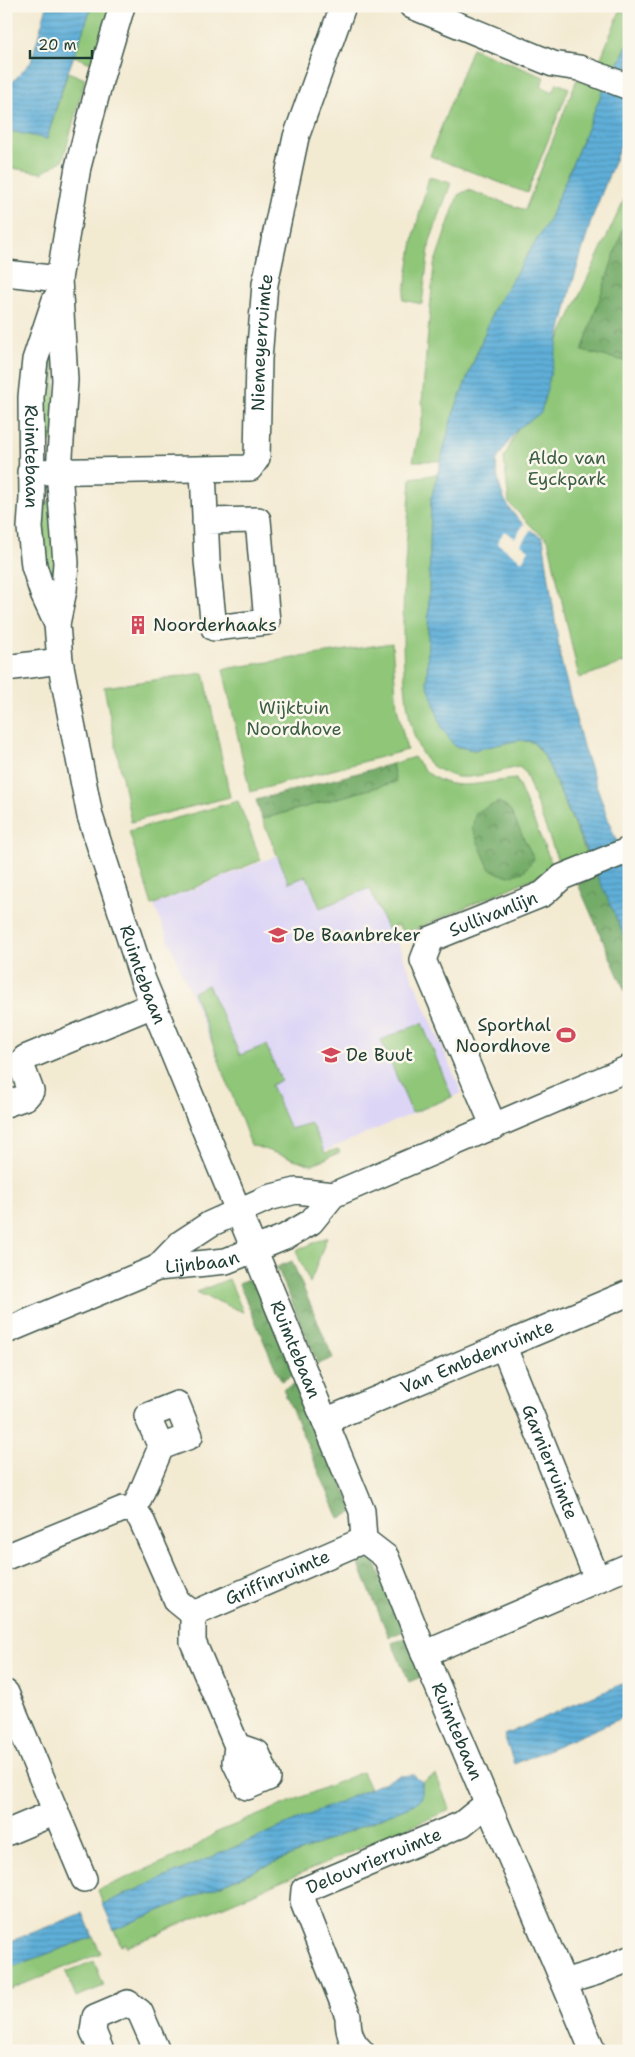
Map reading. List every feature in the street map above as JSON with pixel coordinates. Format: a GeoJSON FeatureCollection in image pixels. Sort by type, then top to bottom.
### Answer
{"type":"FeatureCollection","features":[{"type":"Feature","properties":{"kind":"street","name":"Ruimtebaan"},"geometry":{"type":"LineString","coordinates":[[57,624],[43,594],[34,566],[30,528],[32,498],[30,472],[32,446],[31,397],[35,360],[59,283],[78,168],[122,6]]}},
{"type":"Feature","properties":{"kind":"street","name":"Niemeyerruimte"},"geometry":{"type":"LineString","coordinates":[[30,472],[250,468],[257,458],[259,359],[265,284],[296,137],[343,6]]}},
{"type":"Feature","properties":{"kind":"street"},"geometry":{"type":"LineString","coordinates":[[412,6],[552,64],[579,68],[629,87]]}},
{"type":"Feature","properties":{"kind":"street"},"geometry":{"type":"LineString","coordinates":[[6,273],[59,283]]}},
{"type":"Feature","properties":{"kind":"street","name":"Ruimtebaan"},"geometry":{"type":"LineString","coordinates":[[59,283],[65,380],[59,471],[66,563],[64,590],[57,624],[60,661],[90,816],[143,980],[240,1211],[254,1250],[362,1511],[364,1540],[386,1557],[424,1654],[593,2051]]}},
{"type":"Feature","properties":{"kind":"street"},"geometry":{"type":"LineString","coordinates":[[203,470],[205,521],[214,628],[267,622],[258,520],[205,521]]}},
{"type":"Feature","properties":{"kind":"street"},"geometry":{"type":"LineString","coordinates":[[6,668],[60,661]]}},
{"type":"Feature","properties":{"kind":"street","name":"Sullivanlijn"},"geometry":{"type":"LineString","coordinates":[[494,1127],[423,960],[431,939],[543,894],[562,877],[629,850]]}},
{"type":"Feature","properties":{"kind":"street"},"geometry":{"type":"LineString","coordinates":[[6,1104],[26,1097],[31,1091],[21,1064],[25,1058],[153,1004]]}},
{"type":"Feature","properties":{"kind":"street","name":"Lijnbaan"},"geometry":{"type":"LineString","coordinates":[[158,1268],[226,1261],[285,1237],[310,1222],[333,1195],[629,1068]]}},
{"type":"Feature","properties":{"kind":"street","name":"Lijnbaan"},"geometry":{"type":"LineString","coordinates":[[158,1268],[181,1243],[210,1224],[268,1198],[296,1191],[333,1195]]}},
{"type":"Feature","properties":{"kind":"street"},"geometry":{"type":"LineString","coordinates":[[6,1331],[158,1268]]}},
{"type":"Feature","properties":{"kind":"street","name":"Van Embdenruimte"},"geometry":{"type":"LineString","coordinates":[[325,1421],[629,1293]]}},
{"type":"Feature","properties":{"kind":"street","name":"Garnierruimte"},"geometry":{"type":"LineString","coordinates":[[503,1345],[597,1579]]}},
{"type":"Feature","properties":{"kind":"street"},"geometry":{"type":"LineString","coordinates":[[134,1510],[146,1478],[161,1447]]}},
{"type":"Feature","properties":{"kind":"street"},"geometry":{"type":"LineString","coordinates":[[6,1557],[122,1510],[134,1510]]}},
{"type":"Feature","properties":{"kind":"street"},"geometry":{"type":"LineString","coordinates":[[134,1510],[141,1519],[177,1601],[193,1614],[193,1642],[237,1746]]}},
{"type":"Feature","properties":{"kind":"street","name":"Griffinruimte"},"geometry":{"type":"LineString","coordinates":[[193,1614],[364,1540]]}},
{"type":"Feature","properties":{"kind":"street"},"geometry":{"type":"LineString","coordinates":[[424,1654],[629,1566]]}},
{"type":"Feature","properties":{"kind":"street"},"geometry":{"type":"LineString","coordinates":[[6,1693],[15,1736],[56,1812],[84,1879]]}},
{"type":"Feature","properties":{"kind":"street","name":"Delouvrierruimte"},"geometry":{"type":"LineString","coordinates":[[361,2051],[355,2046],[348,2030],[348,2016],[303,1902],[304,1890],[462,1824],[488,1803]]}},
{"type":"Feature","properties":{"kind":"street"},"geometry":{"type":"LineString","coordinates":[[6,1833],[56,1812]]}},
{"type":"Feature","properties":{"kind":"street"},"geometry":{"type":"LineString","coordinates":[[564,1982],[597,1972],[629,1959]]}},
{"type":"Feature","properties":{"kind":"street"},"geometry":{"type":"LineString","coordinates":[[101,2051],[93,2030],[95,2017],[128,2003],[140,2012],[157,2051]]}},
{"type":"Feature","properties":{"kind":"shaded area","name":"De Buut"},"geometry":{"type":"Polygon","coordinates":[[[278,855],[289,882],[307,876],[370,888],[391,940],[398,944],[462,1093],[312,1156],[249,1134],[154,905],[278,855]]]}},
{"type":"Feature","properties":{"kind":"green space"},"geometry":{"type":"Polygon","coordinates":[[[92,6],[111,6],[93,64],[74,56],[92,6]]]}},
{"type":"Feature","properties":{"kind":"green space"},"geometry":{"type":"Polygon","coordinates":[[[622,6],[629,6],[629,40],[617,68],[600,60],[622,6]]]}},
{"type":"Feature","properties":{"kind":"green space"},"geometry":{"type":"Polygon","coordinates":[[[472,48],[544,77],[541,86],[553,92],[557,83],[569,88],[527,193],[430,156],[472,48]]]}},
{"type":"Feature","properties":{"kind":"green space"},"geometry":{"type":"Polygon","coordinates":[[[68,72],[85,79],[63,160],[42,173],[6,167],[6,130],[47,139],[68,72]]]}},
{"type":"Feature","properties":{"kind":"green space"},"geometry":{"type":"Polygon","coordinates":[[[577,79],[604,88],[549,220],[495,307],[452,417],[441,461],[413,461],[424,409],[422,401],[434,265],[458,195],[468,190],[525,210],[577,79]]]}},
{"type":"Feature","properties":{"kind":"green space"},"geometry":{"type":"Polygon","coordinates":[[[429,177],[451,183],[430,241],[422,304],[403,300],[414,235],[429,177]]]}},
{"type":"Feature","properties":{"kind":"green space","name":"Aldo van Eyckpark"},"geometry":{"type":"Polygon","coordinates":[[[629,189],[629,661],[579,678],[548,539],[533,528],[509,503],[504,458],[629,189]]]}},
{"type":"Feature","properties":{"kind":"green space"},"geometry":{"type":"Polygon","coordinates":[[[629,211],[629,362],[582,351],[629,211]]]}},
{"type":"Feature","properties":{"kind":"green space"},"geometry":{"type":"Polygon","coordinates":[[[50,356],[54,356],[57,441],[40,441],[42,378],[50,356]]]}},
{"type":"Feature","properties":{"kind":"green space"},"geometry":{"type":"Polygon","coordinates":[[[438,474],[431,499],[427,683],[454,746],[474,750],[519,740],[533,742],[544,755],[587,855],[561,869],[525,772],[519,767],[480,776],[456,777],[446,774],[434,767],[419,748],[409,716],[404,676],[403,632],[406,542],[411,478],[438,474]]]}},
{"type":"Feature","properties":{"kind":"green space"},"geometry":{"type":"Polygon","coordinates":[[[57,501],[55,588],[43,562],[39,502],[57,501]]]}},
{"type":"Feature","properties":{"kind":"green space","name":"Wijktuin Noordhove"},"geometry":{"type":"Polygon","coordinates":[[[392,643],[397,707],[407,750],[250,792],[223,669],[392,643]]]}},
{"type":"Feature","properties":{"kind":"green space","name":"Wijktuin Noordhove"},"geometry":{"type":"Polygon","coordinates":[[[204,673],[230,797],[131,822],[104,687],[204,673]]]}},
{"type":"Feature","properties":{"kind":"green space"},"geometry":{"type":"Polygon","coordinates":[[[414,757],[436,779],[448,783],[460,785],[516,779],[554,869],[404,934],[398,925],[387,929],[370,888],[320,908],[307,876],[289,883],[262,819],[395,782],[392,764],[414,757]]]}},
{"type":"Feature","properties":{"kind":"green space"},"geometry":{"type":"Polygon","coordinates":[[[392,764],[396,782],[262,819],[256,800],[392,764]]]}},
{"type":"Feature","properties":{"kind":"green space"},"geometry":{"type":"Polygon","coordinates":[[[238,801],[261,860],[152,905],[129,831],[238,801]]]}},
{"type":"Feature","properties":{"kind":"green space"},"geometry":{"type":"Polygon","coordinates":[[[499,802],[510,810],[534,859],[523,872],[510,876],[500,874],[489,868],[472,828],[476,812],[499,802]]]}},
{"type":"Feature","properties":{"kind":"green space"},"geometry":{"type":"Polygon","coordinates":[[[598,874],[629,945],[629,1000],[578,884],[598,874]]]}},
{"type":"Feature","properties":{"kind":"green space"},"geometry":{"type":"Polygon","coordinates":[[[208,985],[240,1055],[266,1045],[281,1080],[271,1085],[290,1129],[311,1123],[325,1153],[338,1149],[340,1152],[312,1165],[251,1145],[193,992],[208,985]]]}},
{"type":"Feature","properties":{"kind":"green space"},"geometry":{"type":"Polygon","coordinates":[[[422,1023],[452,1097],[412,1113],[381,1040],[422,1023]]]}},
{"type":"Feature","properties":{"kind":"green space"},"geometry":{"type":"Polygon","coordinates":[[[327,1237],[310,1283],[296,1251],[327,1237]]]}},
{"type":"Feature","properties":{"kind":"green space"},"geometry":{"type":"Polygon","coordinates":[[[292,1261],[333,1358],[318,1364],[277,1267],[292,1261]]]}},
{"type":"Feature","properties":{"kind":"green space"},"geometry":{"type":"Polygon","coordinates":[[[254,1277],[296,1374],[281,1381],[239,1284],[254,1277]]]}},
{"type":"Feature","properties":{"kind":"green space"},"geometry":{"type":"Polygon","coordinates":[[[229,1279],[243,1312],[196,1292],[229,1279]]]}},
{"type":"Feature","properties":{"kind":"green space"},"geometry":{"type":"Polygon","coordinates":[[[299,1382],[354,1512],[339,1518],[283,1389],[299,1382]]]}},
{"type":"Feature","properties":{"kind":"green space"},"geometry":{"type":"Polygon","coordinates":[[[356,1558],[374,1560],[404,1631],[389,1637],[356,1558]]]}},
{"type":"Feature","properties":{"kind":"green space"},"geometry":{"type":"Polygon","coordinates":[[[407,1637],[423,1676],[409,1682],[392,1643],[407,1637]]]}},
{"type":"Feature","properties":{"kind":"green space"},"geometry":{"type":"Polygon","coordinates":[[[362,1772],[370,1789],[103,1904],[98,1890],[191,1850],[215,1833],[362,1772]]]}},
{"type":"Feature","properties":{"kind":"green space"},"geometry":{"type":"Polygon","coordinates":[[[436,1775],[450,1810],[127,1947],[126,1943],[121,1945],[114,1930],[414,1804],[422,1797],[422,1782],[436,1775]]]}},
{"type":"Feature","properties":{"kind":"green space"},"geometry":{"type":"Polygon","coordinates":[[[93,1937],[101,1953],[6,1991],[6,1969],[93,1937]]]}},
{"type":"Feature","properties":{"kind":"green space"},"geometry":{"type":"Polygon","coordinates":[[[94,1961],[104,1986],[76,1997],[66,1972],[94,1961]]]}},
{"type":"Feature","properties":{"kind":"water"},"geometry":{"type":"Polygon","coordinates":[[[47,6],[92,6],[60,94],[47,139],[6,130],[6,89],[31,62],[47,6]]]}},
{"type":"Feature","properties":{"kind":"water"},"geometry":{"type":"Polygon","coordinates":[[[629,40],[629,124],[592,218],[571,288],[541,413],[517,429],[496,461],[500,486],[508,506],[522,523],[543,538],[561,661],[584,750],[613,833],[629,869],[629,947],[544,755],[533,742],[519,740],[474,750],[454,746],[442,728],[427,683],[431,499],[452,417],[495,307],[549,220],[604,88],[617,68],[629,40]]]}},
{"type":"Feature","properties":{"kind":"water"},"geometry":{"type":"Polygon","coordinates":[[[629,1681],[629,1715],[514,1764],[504,1735],[629,1681]]]}},
{"type":"Feature","properties":{"kind":"water"},"geometry":{"type":"Polygon","coordinates":[[[413,1775],[422,1782],[422,1798],[414,1804],[114,1930],[103,1904],[399,1776],[413,1775]]]}},
{"type":"Feature","properties":{"kind":"water"},"geometry":{"type":"Polygon","coordinates":[[[83,1913],[93,1937],[6,1969],[6,1943],[83,1913]]]}},
{"type":"Feature","properties":{"kind":"pier"},"geometry":{"type":"Polygon","coordinates":[[[524,524],[531,529],[521,544],[529,550],[522,561],[497,543],[504,531],[515,538],[524,524]]]}},
{"type":"Feature","properties":{"kind":"place","name":"Noorderhaaks"},"geometry":{"type":"Point","coordinates":[138,625]}},
{"type":"Feature","properties":{"kind":"place","name":"De Baanbreker"},"geometry":{"type":"Point","coordinates":[278,935]}},
{"type":"Feature","properties":{"kind":"place","name":"Sporthal Noordhove"},"geometry":{"type":"Point","coordinates":[566,1035]}},
{"type":"Feature","properties":{"kind":"place","name":"De Buut"},"geometry":{"type":"Point","coordinates":[331,1055]}}]}
